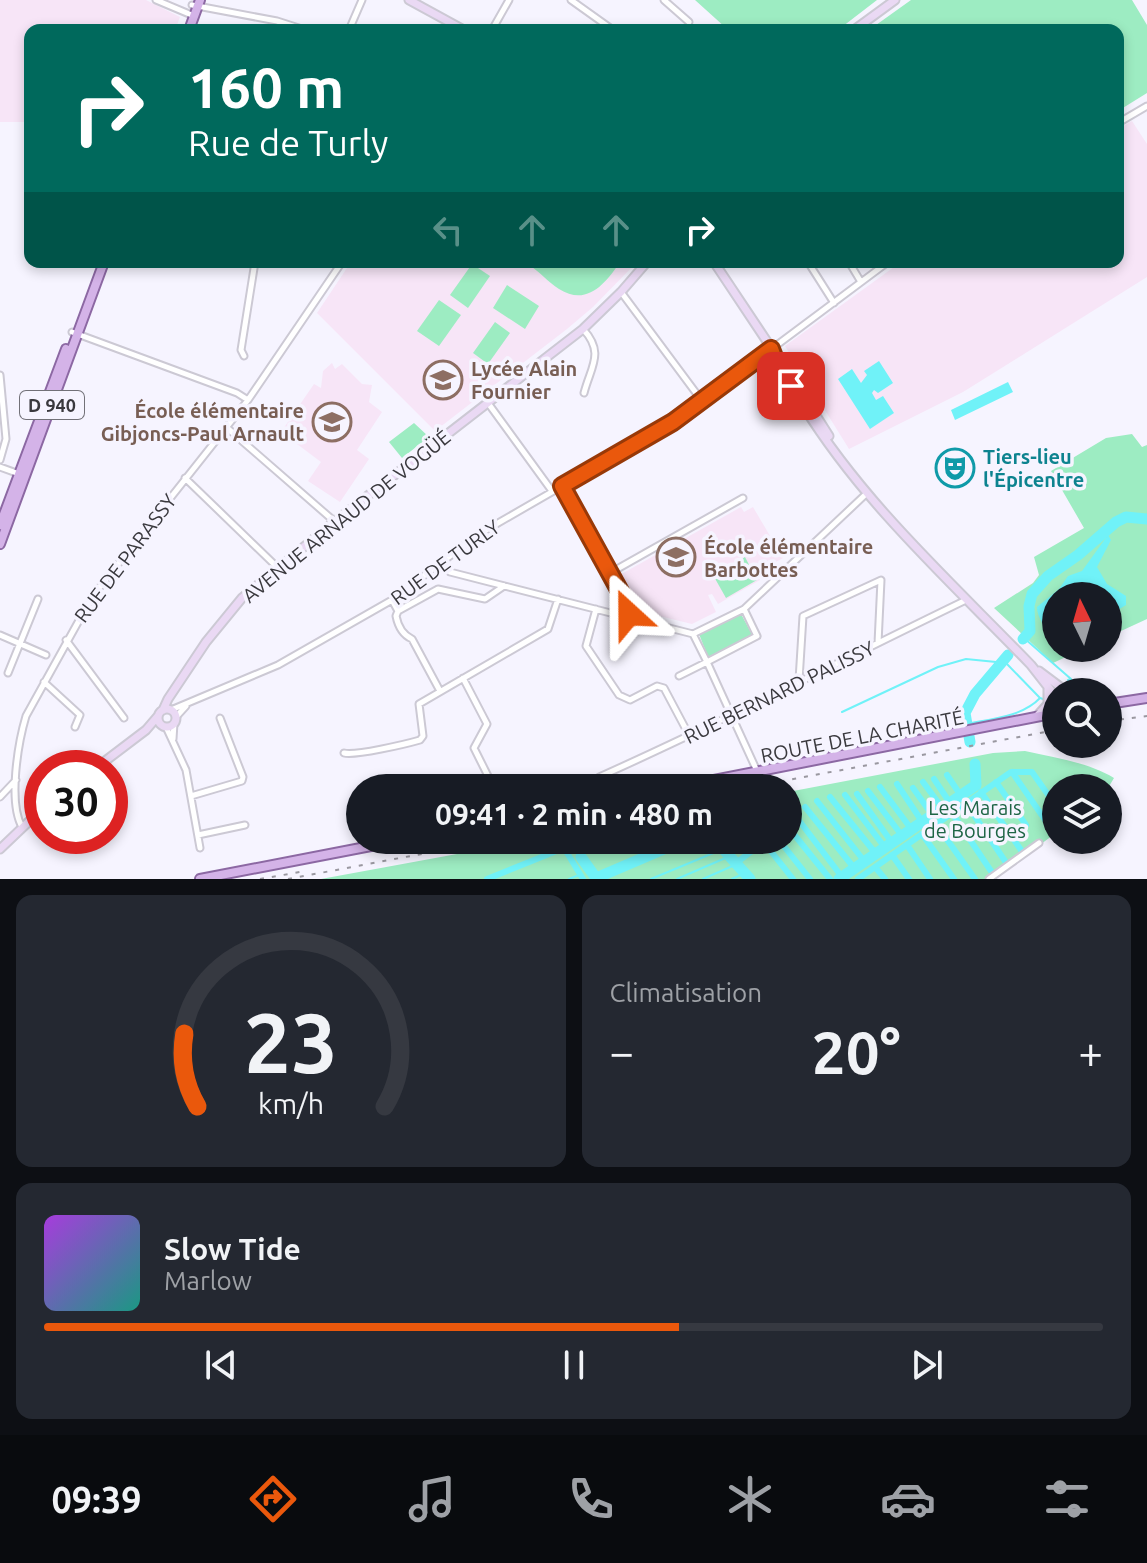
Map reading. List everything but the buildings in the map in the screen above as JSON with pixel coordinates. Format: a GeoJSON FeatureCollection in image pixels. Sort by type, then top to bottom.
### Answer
{"type":"FeatureCollection","features":[{"type":"Feature","properties":{"kind":"main road","name":"D 940"},"geometry":{"type":"LineString","coordinates":[[0,544],[22,475],[99,268]]}},
{"type":"Feature","properties":{"kind":"main road","name":"D 940"},"geometry":{"type":"LineString","coordinates":[[0,525],[22,475]]}},
{"type":"Feature","properties":{"kind":"main road"},"geometry":{"type":"LineString","coordinates":[[1122,702],[1147,698]]}},
{"type":"Feature","properties":{"kind":"main road","name":"ROUTE DE LA CHARITÉ"},"geometry":{"type":"LineString","coordinates":[[746,774],[1042,716]]}},
{"type":"Feature","properties":{"kind":"main road"},"geometry":{"type":"LineString","coordinates":[[200,879],[346,851]]}},
{"type":"Feature","properties":{"kind":"street"},"geometry":{"type":"LineString","coordinates":[[156,0],[286,24]]}},
{"type":"Feature","properties":{"kind":"street"},"geometry":{"type":"LineString","coordinates":[[352,24],[362,0]]}},
{"type":"Feature","properties":{"kind":"street"},"geometry":{"type":"LineString","coordinates":[[409,0],[453,24]]}},
{"type":"Feature","properties":{"kind":"street"},"geometry":{"type":"LineString","coordinates":[[495,24],[509,0]]}},
{"type":"Feature","properties":{"kind":"street"},"geometry":{"type":"LineString","coordinates":[[571,0],[605,24]]}},
{"type":"Feature","properties":{"kind":"street"},"geometry":{"type":"LineString","coordinates":[[664,0],[689,22]]}},
{"type":"Feature","properties":{"kind":"street"},"geometry":{"type":"LineString","coordinates":[[862,24],[895,0]]}},
{"type":"Feature","properties":{"kind":"street"},"geometry":{"type":"LineString","coordinates":[[1124,119],[1147,106]]}},
{"type":"Feature","properties":{"kind":"street"},"geometry":{"type":"LineString","coordinates":[[244,356],[241,350],[254,268]]}},
{"type":"Feature","properties":{"kind":"street","name":"RUE DE PARASSY"},"geometry":{"type":"LineString","coordinates":[[22,827],[15,799],[22,729],[66,640],[92,597],[248,400],[338,268]]}},
{"type":"Feature","properties":{"kind":"street","name":"AVENUE ARNAUD DE VOGÜÉ"},"geometry":{"type":"LineString","coordinates":[[168,717],[173,693],[242,598],[334,522],[583,329],[642,268]]}},
{"type":"Feature","properties":{"kind":"street"},"geometry":{"type":"LineString","coordinates":[[718,268],[865,491],[1042,679]]}},
{"type":"Feature","properties":{"kind":"street"},"geometry":{"type":"LineString","coordinates":[[812,268],[834,303]]}},
{"type":"Feature","properties":{"kind":"street"},"geometry":{"type":"LineString","coordinates":[[853,268],[861,282]]}},
{"type":"Feature","properties":{"kind":"street","name":"RUE DE TURLY"},"geometry":{"type":"LineString","coordinates":[[168,717],[186,705],[278,665],[392,600],[479,534],[673,422],[880,268]]}},
{"type":"Feature","properties":{"kind":"street"},"geometry":{"type":"LineString","coordinates":[[621,292],[702,401]]}},
{"type":"Feature","properties":{"kind":"street"},"geometry":{"type":"LineString","coordinates":[[583,329],[594,343],[597,356],[584,393]]}},
{"type":"Feature","properties":{"kind":"street"},"geometry":{"type":"LineString","coordinates":[[75,333],[237,393],[248,400]]}},
{"type":"Feature","properties":{"kind":"street"},"geometry":{"type":"LineString","coordinates":[[0,375],[6,439],[0,460]]}},
{"type":"Feature","properties":{"kind":"street"},"geometry":{"type":"LineString","coordinates":[[488,403],[552,491]]}},
{"type":"Feature","properties":{"kind":"street"},"geometry":{"type":"LineString","coordinates":[[226,427],[334,522]]}},
{"type":"Feature","properties":{"kind":"street"},"geometry":{"type":"LineString","coordinates":[[0,467],[22,475]]}},
{"type":"Feature","properties":{"kind":"street"},"geometry":{"type":"LineString","coordinates":[[185,478],[277,567]]}},
{"type":"Feature","properties":{"kind":"street"},"geometry":{"type":"LineString","coordinates":[[562,486],[628,606],[629,617]]}},
{"type":"Feature","properties":{"kind":"street"},"geometry":{"type":"LineString","coordinates":[[442,564],[450,572],[693,634],[744,609],[865,491]]}},
{"type":"Feature","properties":{"kind":"street"},"geometry":{"type":"LineString","coordinates":[[610,573],[743,498]]}},
{"type":"Feature","properties":{"kind":"street"},"geometry":{"type":"LineString","coordinates":[[799,681],[803,616],[884,580],[878,643]]}},
{"type":"Feature","properties":{"kind":"street"},"geometry":{"type":"LineString","coordinates":[[440,691],[412,639],[404,635],[397,623],[398,611],[438,589],[485,599],[504,586]]}},
{"type":"Feature","properties":{"kind":"street"},"geometry":{"type":"LineString","coordinates":[[8,673],[38,599]]}},
{"type":"Feature","properties":{"kind":"street"},"geometry":{"type":"LineString","coordinates":[[344,753],[353,755],[420,740],[423,736],[419,704],[548,629],[558,599]]}},
{"type":"Feature","properties":{"kind":"street","name":"RUE BERNARD PALISSY"},"geometry":{"type":"LineString","coordinates":[[606,774],[690,737],[967,599]]}},
{"type":"Feature","properties":{"kind":"street"},"geometry":{"type":"LineString","coordinates":[[392,600],[398,611]]}},
{"type":"Feature","properties":{"kind":"street"},"geometry":{"type":"LineString","coordinates":[[596,609],[586,646],[610,684],[619,695],[630,700],[657,686],[664,688],[690,737]]}},
{"type":"Feature","properties":{"kind":"street"},"geometry":{"type":"LineString","coordinates":[[679,676],[757,636],[744,609]]}},
{"type":"Feature","properties":{"kind":"street"},"geometry":{"type":"LineString","coordinates":[[693,634],[757,772]]}},
{"type":"Feature","properties":{"kind":"street"},"geometry":{"type":"LineString","coordinates":[[0,635],[46,655]]}},
{"type":"Feature","properties":{"kind":"street"},"geometry":{"type":"LineString","coordinates":[[66,640],[124,718]]}},
{"type":"Feature","properties":{"kind":"street"},"geometry":{"type":"LineString","coordinates":[[1031,665],[1048,678]]}},
{"type":"Feature","properties":{"kind":"street"},"geometry":{"type":"LineString","coordinates":[[463,678],[487,724],[474,748],[487,774]]}},
{"type":"Feature","properties":{"kind":"street"},"geometry":{"type":"LineString","coordinates":[[44,681],[80,715],[75,727]]}},
{"type":"Feature","properties":{"kind":"street"},"geometry":{"type":"LineString","coordinates":[[1031,718],[1042,712]]}},
{"type":"Feature","properties":{"kind":"street"},"geometry":{"type":"LineString","coordinates":[[120,750],[168,717],[173,740],[186,770],[200,848]]}},
{"type":"Feature","properties":{"kind":"street"},"geometry":{"type":"LineString","coordinates":[[191,796],[242,781],[220,718]]}},
{"type":"Feature","properties":{"kind":"street"},"geometry":{"type":"LineString","coordinates":[[0,797],[17,779]]}},
{"type":"Feature","properties":{"kind":"street"},"geometry":{"type":"LineString","coordinates":[[198,835],[245,825]]}},
{"type":"Feature","properties":{"kind":"street"},"geometry":{"type":"LineString","coordinates":[[0,849],[22,827]]}},
{"type":"Feature","properties":{"kind":"street"},"geometry":{"type":"LineString","coordinates":[[989,879],[1039,843]]}},
{"type":"Feature","properties":{"kind":"shaded area"},"geometry":{"type":"Polygon","coordinates":[[[0,0],[146,0],[180,17],[177,24],[24,24],[24,122],[0,122],[0,0]]]}},
{"type":"Feature","properties":{"kind":"shaded area"},"geometry":{"type":"Polygon","coordinates":[[[1132,121],[1147,144],[1147,277],[963,392],[849,449],[785,346],[893,268],[1124,268],[1124,126],[1132,121]]]}},
{"type":"Feature","properties":{"kind":"shaded area","name":"Lycée Alain Fournier"},"geometry":{"type":"Polygon","coordinates":[[[347,268],[631,268],[567,329],[435,431],[317,313],[347,268]]]}},
{"type":"Feature","properties":{"kind":"shaded area","name":"École élémentaire Gibjoncs-Paul Arnault"},"geometry":{"type":"Polygon","coordinates":[[[332,363],[335,369],[342,364],[362,384],[372,385],[369,402],[382,412],[357,450],[369,459],[340,502],[308,481],[321,462],[281,432],[314,384],[321,388],[323,371],[332,363]]]}},
{"type":"Feature","properties":{"kind":"shaded area"},"geometry":{"type":"Polygon","coordinates":[[[741,507],[744,512],[753,507],[783,558],[756,573],[760,580],[718,604],[712,594],[708,595],[716,612],[692,624],[647,613],[636,595],[630,598],[618,576],[741,507]]]}},
{"type":"Feature","properties":{"kind":"green space"},"geometry":{"type":"Polygon","coordinates":[[[695,0],[877,0],[846,24],[722,24],[695,0]]]}},
{"type":"Feature","properties":{"kind":"green space"},"geometry":{"type":"Polygon","coordinates":[[[911,0],[1132,0],[1147,25],[1147,93],[1124,107],[1124,24],[877,24],[911,0]]]}},
{"type":"Feature","properties":{"kind":"green space"},"geometry":{"type":"Polygon","coordinates":[[[469,268],[478,268],[490,276],[468,308],[450,295],[469,268]]]}},
{"type":"Feature","properties":{"kind":"green space"},"geometry":{"type":"Polygon","coordinates":[[[533,268],[616,268],[602,285],[587,294],[569,294],[533,268]]]}},
{"type":"Feature","properties":{"kind":"green space"},"geometry":{"type":"Polygon","coordinates":[[[507,285],[539,306],[525,329],[493,308],[507,285]]]}},
{"type":"Feature","properties":{"kind":"green space"},"geometry":{"type":"Polygon","coordinates":[[[439,300],[461,315],[439,346],[417,331],[439,300]]]}},
{"type":"Feature","properties":{"kind":"green space"},"geometry":{"type":"Polygon","coordinates":[[[495,322],[510,333],[488,364],[473,353],[495,322]]]}},
{"type":"Feature","properties":{"kind":"green space"},"geometry":{"type":"Polygon","coordinates":[[[414,423],[429,437],[402,458],[389,442],[414,423]]]}},
{"type":"Feature","properties":{"kind":"green space"},"geometry":{"type":"Polygon","coordinates":[[[1132,434],[1142,447],[1147,445],[1147,619],[1122,631],[1122,582],[1042,582],[1042,653],[994,608],[1033,583],[1039,575],[1034,557],[1084,528],[1051,471],[1106,438],[1132,434]]]}},
{"type":"Feature","properties":{"kind":"green space"},"geometry":{"type":"Polygon","coordinates":[[[745,557],[757,580],[726,598],[713,575],[745,557]]]}},
{"type":"Feature","properties":{"kind":"green space"},"geometry":{"type":"Polygon","coordinates":[[[741,614],[753,636],[708,657],[699,634],[741,614]]]}},
{"type":"Feature","properties":{"kind":"green space","name":"Les Marais de Bourges"},"geometry":{"type":"Polygon","coordinates":[[[1025,751],[1042,755],[1042,758],[1082,764],[1106,774],[1042,774],[1042,843],[993,879],[321,879],[457,854],[802,854],[802,789],[993,753],[1025,751]]]}},
{"type":"Feature","properties":{"kind":"water"},"geometry":{"type":"Polygon","coordinates":[[[879,361],[893,383],[878,393],[874,390],[872,393],[876,400],[883,396],[894,413],[870,429],[838,379],[852,369],[861,383],[867,375],[864,371],[879,361]]]}},
{"type":"Feature","properties":{"kind":"water"},"geometry":{"type":"Polygon","coordinates":[[[1008,382],[1013,392],[955,420],[951,410],[1008,382]]]}},
{"type":"Feature","properties":{"kind":"water"},"geometry":{"type":"Polygon","coordinates":[[[1108,535],[1111,540],[1097,567],[1106,582],[1064,582],[1068,576],[1082,571],[1108,535]]]}},
{"type":"Feature","properties":{"kind":"water"},"geometry":{"type":"Polygon","coordinates":[[[1122,593],[1126,596],[1126,605],[1122,607],[1122,593]]]}},
{"type":"Feature","properties":{"kind":"water"},"geometry":{"type":"Polygon","coordinates":[[[1042,603],[1042,623],[1038,614],[1037,607],[1042,603]]]}},
{"type":"Feature","properties":{"kind":"waterway"},"geometry":{"type":"LineString","coordinates":[[1023,639],[1030,631],[1032,594],[1048,576],[1116,522],[1126,517],[1147,519]]}},
{"type":"Feature","properties":{"kind":"waterway"},"geometry":{"type":"LineString","coordinates":[[1024,638],[1070,678]]}},
{"type":"Feature","properties":{"kind":"waterway"},"geometry":{"type":"LineString","coordinates":[[970,742],[965,713],[975,694],[1008,655]]}},
{"type":"Feature","properties":{"kind":"waterway"},"geometry":{"type":"LineString","coordinates":[[842,712],[938,667],[966,659],[1006,663],[1040,698]]}},
{"type":"Feature","properties":{"kind":"waterway"},"geometry":{"type":"LineString","coordinates":[[966,724],[1015,713],[1042,699]]}},
{"type":"Feature","properties":{"kind":"waterway"},"geometry":{"type":"LineString","coordinates":[[839,879],[976,785],[975,764]]}},
{"type":"Feature","properties":{"kind":"waterway"},"geometry":{"type":"LineString","coordinates":[[858,879],[1011,772],[1032,772],[1042,786]]}},
{"type":"Feature","properties":{"kind":"waterway"},"geometry":{"type":"LineString","coordinates":[[1012,772],[1042,816]]}},
{"type":"Feature","properties":{"kind":"waterway"},"geometry":{"type":"LineString","coordinates":[[947,775],[1005,861]]}},
{"type":"Feature","properties":{"kind":"waterway"},"geometry":{"type":"LineString","coordinates":[[934,779],[950,803]]}},
{"type":"Feature","properties":{"kind":"waterway"},"geometry":{"type":"LineString","coordinates":[[923,782],[943,809]]}},
{"type":"Feature","properties":{"kind":"waterway"},"geometry":{"type":"LineString","coordinates":[[996,782],[1026,825]]}},
{"type":"Feature","properties":{"kind":"waterway"},"geometry":{"type":"LineString","coordinates":[[897,784],[923,823]]}},
{"type":"Feature","properties":{"kind":"waterway"},"geometry":{"type":"LineString","coordinates":[[880,787],[912,830]]}},
{"type":"Feature","properties":{"kind":"waterway"},"geometry":{"type":"LineString","coordinates":[[913,788],[933,816]]}},
{"type":"Feature","properties":{"kind":"waterway"},"geometry":{"type":"LineString","coordinates":[[868,791],[903,837]]}},
{"type":"Feature","properties":{"kind":"waterway"},"geometry":{"type":"LineString","coordinates":[[981,792],[1021,850]]}},
{"type":"Feature","properties":{"kind":"waterway"},"geometry":{"type":"LineString","coordinates":[[857,794],[893,844]]}},
{"type":"Feature","properties":{"kind":"waterway"},"geometry":{"type":"LineString","coordinates":[[845,795],[886,849]]}},
{"type":"Feature","properties":{"kind":"waterway"},"geometry":{"type":"LineString","coordinates":[[830,797],[877,855]]}},
{"type":"Feature","properties":{"kind":"waterway"},"geometry":{"type":"LineString","coordinates":[[817,801],[865,862]]}},
{"type":"Feature","properties":{"kind":"waterway"},"geometry":{"type":"LineString","coordinates":[[805,807],[855,869]]}},
{"type":"Feature","properties":{"kind":"waterway"},"geometry":{"type":"LineString","coordinates":[[952,813],[991,871]]}},
{"type":"Feature","properties":{"kind":"waterway"},"geometry":{"type":"LineString","coordinates":[[802,824],[842,877]]}},
{"type":"Feature","properties":{"kind":"waterway"},"geometry":{"type":"LineString","coordinates":[[936,824],[975,879]]}},
{"type":"Feature","properties":{"kind":"waterway"},"geometry":{"type":"LineString","coordinates":[[922,834],[954,879]]}},
{"type":"Feature","properties":{"kind":"waterway"},"geometry":{"type":"LineString","coordinates":[[802,844],[830,879]]}},
{"type":"Feature","properties":{"kind":"waterway"},"geometry":{"type":"LineString","coordinates":[[907,845],[930,879]]}},
{"type":"Feature","properties":{"kind":"waterway"},"geometry":{"type":"LineString","coordinates":[[487,879],[564,848],[583,879]]}},
{"type":"Feature","properties":{"kind":"waterway"},"geometry":{"type":"LineString","coordinates":[[581,857],[596,878],[652,854]]}},
{"type":"Feature","properties":{"kind":"waterway"},"geometry":{"type":"LineString","coordinates":[[651,879],[711,854]]}},
{"type":"Feature","properties":{"kind":"waterway"},"geometry":{"type":"LineString","coordinates":[[728,854],[750,879]]}},
{"type":"Feature","properties":{"kind":"waterway"},"geometry":{"type":"LineString","coordinates":[[736,863],[748,854]]}},
{"type":"Feature","properties":{"kind":"waterway"},"geometry":{"type":"LineString","coordinates":[[773,854],[793,879]]}},
{"type":"Feature","properties":{"kind":"waterway"},"geometry":{"type":"LineString","coordinates":[[790,854],[810,879]]}},
{"type":"Feature","properties":{"kind":"waterway"},"geometry":{"type":"LineString","coordinates":[[892,855],[909,879]]}},
{"type":"Feature","properties":{"kind":"waterway"},"geometry":{"type":"LineString","coordinates":[[677,879],[730,856]]}},
{"type":"Feature","properties":{"kind":"waterway"},"geometry":{"type":"LineString","coordinates":[[703,879],[737,864]]}},
{"type":"Feature","properties":{"kind":"waterway"},"geometry":{"type":"LineString","coordinates":[[875,867],[885,879]]}},
{"type":"Feature","properties":{"kind":"waterway"},"geometry":{"type":"LineString","coordinates":[[732,879],[745,873]]}},
{"type":"Feature","properties":{"kind":"waterway"},"geometry":{"type":"LineString","coordinates":[[569,879],[579,875]]}},
{"type":"Feature","properties":{"kind":"railway"},"geometry":{"type":"LineString","coordinates":[[1122,719],[1147,716]]}},
{"type":"Feature","properties":{"kind":"railway"},"geometry":{"type":"LineString","coordinates":[[802,777],[1042,733]]}},
{"type":"Feature","properties":{"kind":"railway"},"geometry":{"type":"LineString","coordinates":[[288,879],[421,854]]}},
{"type":"Feature","properties":{"kind":"railway"},"geometry":{"type":"LineString","coordinates":[[260,879],[300,872]]}},
{"type":"Feature","properties":{"kind":"place","name":"Lycée Alain Fournier"},"geometry":{"type":"Point","coordinates":[443,380]}},
{"type":"Feature","properties":{"kind":"place","name":"École élémentaire Gibjoncs-Paul Arnault"},"geometry":{"type":"Point","coordinates":[332,422]}},
{"type":"Feature","properties":{"kind":"place","name":"Tiers-lieu l'Épicentre"},"geometry":{"type":"Point","coordinates":[955,468]}},
{"type":"Feature","properties":{"kind":"place","name":"École élémentaire Barbottes"},"geometry":{"type":"Point","coordinates":[676,557]}},
{"type":"Feature","properties":{"kind":"route"},"geometry":{"type":"LineString","coordinates":[[629,614],[628,606],[562,486],[673,422],[771,349],[791,386]]}}]}
